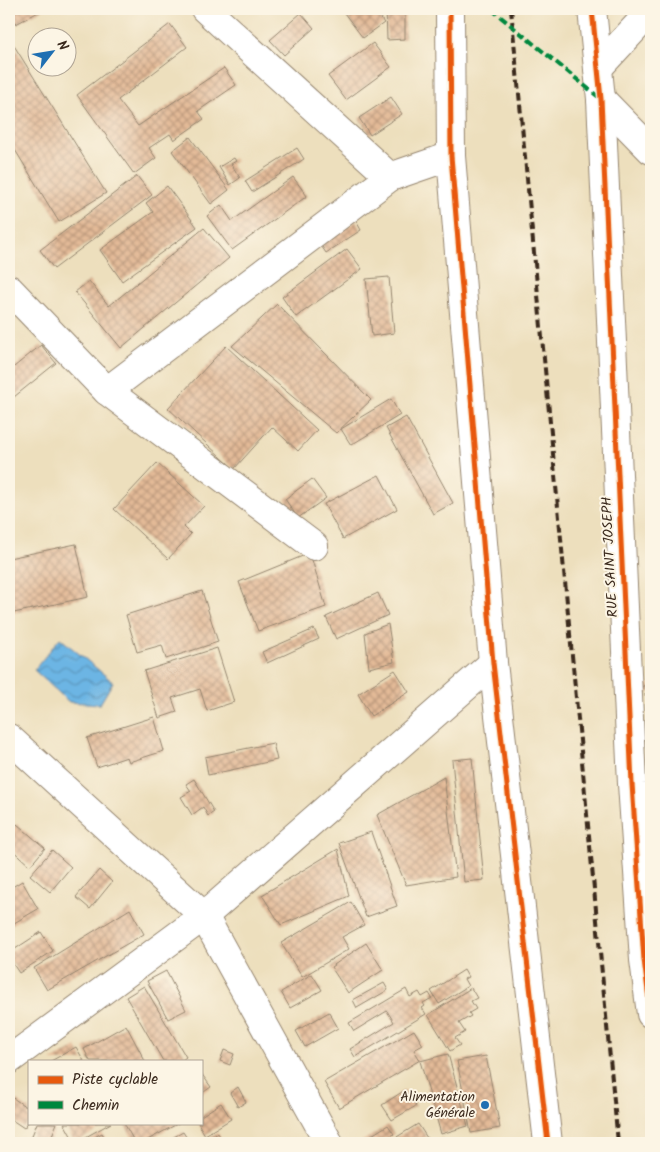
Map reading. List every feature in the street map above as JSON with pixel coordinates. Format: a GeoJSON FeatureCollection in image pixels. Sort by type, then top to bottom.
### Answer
{"type":"FeatureCollection","features":[{"type":"Feature","properties":{"kind":"street"},"geometry":{"type":"LineString","coordinates":[[206,9],[390,177]]}},
{"type":"Feature","properties":{"kind":"street"},"geometry":{"type":"LineString","coordinates":[[450,9],[450,156],[493,663],[548,1143]]}},
{"type":"Feature","properties":{"kind":"street","name":"RUE SAINT JOSEPH"},"geometry":{"type":"LineString","coordinates":[[592,9],[601,99],[632,784],[644,960],[651,1014]]}},
{"type":"Feature","properties":{"kind":"street"},"geometry":{"type":"LineString","coordinates":[[598,68],[651,11]]}},
{"type":"Feature","properties":{"kind":"street"},"geometry":{"type":"LineString","coordinates":[[601,99],[651,150]]}},
{"type":"Feature","properties":{"kind":"street"},"geometry":{"type":"LineString","coordinates":[[107,391],[390,177],[450,156]]}},
{"type":"Feature","properties":{"kind":"street"},"geometry":{"type":"LineString","coordinates":[[9,289],[107,391],[314,546]]}},
{"type":"Feature","properties":{"kind":"street"},"geometry":{"type":"LineString","coordinates":[[9,1060],[204,916],[493,663]]}},
{"type":"Feature","properties":{"kind":"street"},"geometry":{"type":"LineString","coordinates":[[9,738],[204,916],[329,1143]]}},
{"type":"Feature","properties":{"kind":"water"},"geometry":{"type":"Polygon","coordinates":[[[60,638],[113,682],[100,704],[69,702],[34,670],[60,638]]]}},
{"type":"Feature","properties":{"kind":"building"},"geometry":{"type":"Polygon","coordinates":[[[9,9],[44,9],[16,24],[9,9]]]}},
{"type":"Feature","properties":{"kind":"building"},"geometry":{"type":"Polygon","coordinates":[[[341,9],[374,9],[384,23],[363,38],[341,9]]]}},
{"type":"Feature","properties":{"kind":"building"},"geometry":{"type":"Polygon","coordinates":[[[386,9],[405,9],[405,39],[387,40],[386,9]]]}},
{"type":"Feature","properties":{"kind":"building"},"geometry":{"type":"Polygon","coordinates":[[[301,13],[314,28],[284,55],[270,40],[301,13]]]}},
{"type":"Feature","properties":{"kind":"building"},"geometry":{"type":"Polygon","coordinates":[[[170,24],[187,47],[118,100],[138,126],[224,68],[236,85],[198,111],[204,119],[174,140],[170,134],[149,148],[156,158],[134,174],[77,95],[170,24]]]}},
{"type":"Feature","properties":{"kind":"building"},"geometry":{"type":"Polygon","coordinates":[[[373,43],[391,67],[346,100],[328,76],[373,43]]]}},
{"type":"Feature","properties":{"kind":"building"},"geometry":{"type":"Polygon","coordinates":[[[13,44],[28,68],[28,78],[34,78],[106,193],[59,222],[9,140],[9,47],[13,44]]]}},
{"type":"Feature","properties":{"kind":"building"},"geometry":{"type":"Polygon","coordinates":[[[391,97],[402,114],[370,135],[359,118],[391,97]]]}},
{"type":"Feature","properties":{"kind":"building"},"geometry":{"type":"Polygon","coordinates":[[[190,137],[229,190],[211,204],[172,151],[190,137]]]}},
{"type":"Feature","properties":{"kind":"building"},"geometry":{"type":"Polygon","coordinates":[[[297,148],[304,159],[252,192],[245,181],[297,148]]]}},
{"type":"Feature","properties":{"kind":"building"},"geometry":{"type":"Polygon","coordinates":[[[234,158],[236,161],[231,164],[240,178],[230,185],[219,167],[234,158]]]}},
{"type":"Feature","properties":{"kind":"building"},"geometry":{"type":"Polygon","coordinates":[[[137,176],[152,195],[54,269],[40,250],[137,176]]]}},
{"type":"Feature","properties":{"kind":"building"},"geometry":{"type":"Polygon","coordinates":[[[293,177],[307,196],[232,250],[207,216],[221,205],[232,221],[293,177]]]}},
{"type":"Feature","properties":{"kind":"building"},"geometry":{"type":"Polygon","coordinates":[[[167,186],[197,227],[122,281],[100,250],[153,212],[146,203],[167,186]]]}},
{"type":"Feature","properties":{"kind":"building"},"geometry":{"type":"Polygon","coordinates":[[[356,221],[361,230],[326,253],[320,244],[356,221]]]}},
{"type":"Feature","properties":{"kind":"building"},"geometry":{"type":"Polygon","coordinates":[[[204,228],[229,258],[121,348],[75,292],[89,281],[109,306],[204,228]]]}},
{"type":"Feature","properties":{"kind":"building"},"geometry":{"type":"Polygon","coordinates":[[[347,249],[362,269],[296,317],[282,297],[347,249]]]}},
{"type":"Feature","properties":{"kind":"building"},"geometry":{"type":"Polygon","coordinates":[[[389,277],[394,333],[372,336],[366,279],[389,277]]]}},
{"type":"Feature","properties":{"kind":"building"},"geometry":{"type":"Polygon","coordinates":[[[277,304],[371,400],[336,433],[232,346],[277,304]]]}},
{"type":"Feature","properties":{"kind":"building"},"geometry":{"type":"Polygon","coordinates":[[[41,345],[56,363],[9,401],[9,371],[41,345]]]}},
{"type":"Feature","properties":{"kind":"building"},"geometry":{"type":"Polygon","coordinates":[[[226,346],[317,430],[298,451],[272,427],[234,469],[168,408],[226,346]]]}},
{"type":"Feature","properties":{"kind":"building"},"geometry":{"type":"Polygon","coordinates":[[[391,399],[400,415],[351,445],[341,429],[391,399]]]}},
{"type":"Feature","properties":{"kind":"building"},"geometry":{"type":"Polygon","coordinates":[[[406,417],[453,503],[433,514],[386,428],[406,417]]]}},
{"type":"Feature","properties":{"kind":"building"},"geometry":{"type":"Polygon","coordinates":[[[157,463],[204,506],[184,527],[191,534],[168,559],[114,509],[157,463]]]}},
{"type":"Feature","properties":{"kind":"building"},"geometry":{"type":"Polygon","coordinates":[[[379,475],[397,509],[343,539],[324,504],[379,475]]]}},
{"type":"Feature","properties":{"kind":"building"},"geometry":{"type":"Polygon","coordinates":[[[312,479],[326,498],[298,518],[285,499],[312,479]]]}},
{"type":"Feature","properties":{"kind":"building"},"geometry":{"type":"Polygon","coordinates":[[[76,544],[88,597],[9,614],[9,558],[76,544]]]}},
{"type":"Feature","properties":{"kind":"building"},"geometry":{"type":"Polygon","coordinates":[[[310,553],[326,607],[258,631],[239,582],[310,553]]]}},
{"type":"Feature","properties":{"kind":"building"},"geometry":{"type":"Polygon","coordinates":[[[202,591],[218,642],[166,659],[162,645],[137,652],[126,615],[202,591]]]}},
{"type":"Feature","properties":{"kind":"building"},"geometry":{"type":"Polygon","coordinates":[[[378,593],[388,615],[336,639],[326,617],[378,593]]]}},
{"type":"Feature","properties":{"kind":"building"},"geometry":{"type":"Polygon","coordinates":[[[388,624],[394,662],[369,668],[365,633],[388,624]]]}},
{"type":"Feature","properties":{"kind":"building"},"geometry":{"type":"Polygon","coordinates":[[[314,629],[319,639],[267,663],[262,652],[314,629]]]}},
{"type":"Feature","properties":{"kind":"building"},"geometry":{"type":"Polygon","coordinates":[[[217,648],[234,702],[207,711],[200,689],[172,698],[177,712],[159,718],[144,671],[217,648]]]}},
{"type":"Feature","properties":{"kind":"building"},"geometry":{"type":"Polygon","coordinates":[[[395,670],[409,692],[371,716],[358,694],[395,670]]]}},
{"type":"Feature","properties":{"kind":"building"},"geometry":{"type":"Polygon","coordinates":[[[649,683],[651,691],[641,697],[636,690],[649,683]]]}},
{"type":"Feature","properties":{"kind":"building"},"geometry":{"type":"Polygon","coordinates":[[[154,717],[164,751],[129,762],[127,757],[97,767],[87,738],[154,717]]]}},
{"type":"Feature","properties":{"kind":"building"},"geometry":{"type":"Polygon","coordinates":[[[273,743],[277,760],[208,775],[205,757],[273,743]]]}},
{"type":"Feature","properties":{"kind":"building"},"geometry":{"type":"Polygon","coordinates":[[[472,758],[484,880],[464,882],[452,760],[472,758]]]}},
{"type":"Feature","properties":{"kind":"building"},"geometry":{"type":"Polygon","coordinates":[[[444,777],[456,877],[406,885],[377,815],[444,777]]]}},
{"type":"Feature","properties":{"kind":"building"},"geometry":{"type":"Polygon","coordinates":[[[194,779],[214,812],[208,816],[203,807],[192,815],[181,797],[191,791],[186,784],[194,779]]]}},
{"type":"Feature","properties":{"kind":"building"},"geometry":{"type":"Polygon","coordinates":[[[17,824],[45,848],[30,866],[9,847],[9,833],[17,824]]]}},
{"type":"Feature","properties":{"kind":"building"},"geometry":{"type":"Polygon","coordinates":[[[371,832],[397,906],[366,917],[339,843],[371,832]]]}},
{"type":"Feature","properties":{"kind":"building"},"geometry":{"type":"Polygon","coordinates":[[[338,849],[349,896],[281,925],[262,895],[338,849]]]}},
{"type":"Feature","properties":{"kind":"building"},"geometry":{"type":"Polygon","coordinates":[[[52,850],[71,867],[50,892],[30,875],[52,850]]]}},
{"type":"Feature","properties":{"kind":"building"},"geometry":{"type":"Polygon","coordinates":[[[99,870],[112,882],[90,909],[76,897],[99,870]]]}},
{"type":"Feature","properties":{"kind":"building"},"geometry":{"type":"Polygon","coordinates":[[[22,881],[38,909],[9,926],[9,889],[22,881]]]}},
{"type":"Feature","properties":{"kind":"building"},"geometry":{"type":"Polygon","coordinates":[[[351,902],[364,925],[342,937],[349,949],[302,977],[281,943],[351,902]]]}},
{"type":"Feature","properties":{"kind":"building"},"geometry":{"type":"Polygon","coordinates":[[[130,909],[144,934],[47,990],[34,968],[130,909]]]}},
{"type":"Feature","properties":{"kind":"building"},"geometry":{"type":"Polygon","coordinates":[[[41,932],[53,951],[19,973],[9,958],[9,953],[41,932]]]}},
{"type":"Feature","properties":{"kind":"building"},"geometry":{"type":"Polygon","coordinates":[[[366,943],[383,970],[348,993],[331,967],[366,943]]]}},
{"type":"Feature","properties":{"kind":"building"},"geometry":{"type":"Polygon","coordinates":[[[464,970],[468,977],[464,979],[468,986],[439,1004],[431,991],[464,970]]]}},
{"type":"Feature","properties":{"kind":"building"},"geometry":{"type":"Polygon","coordinates":[[[166,971],[186,1010],[168,1019],[147,981],[166,971]]]}},
{"type":"Feature","properties":{"kind":"building"},"geometry":{"type":"Polygon","coordinates":[[[312,974],[322,990],[290,1008],[281,992],[312,974]]]}},
{"type":"Feature","properties":{"kind":"building"},"geometry":{"type":"Polygon","coordinates":[[[384,983],[388,990],[357,1008],[353,1000],[384,983]]]}},
{"type":"Feature","properties":{"kind":"building"},"geometry":{"type":"Polygon","coordinates":[[[144,986],[186,1057],[182,1060],[162,1060],[126,997],[144,986]]]}},
{"type":"Feature","properties":{"kind":"building"},"geometry":{"type":"Polygon","coordinates":[[[471,988],[477,998],[471,1001],[476,1009],[469,1013],[471,1016],[459,1023],[465,1032],[455,1038],[460,1045],[450,1051],[428,1015],[471,988]]]}},
{"type":"Feature","properties":{"kind":"building"},"geometry":{"type":"Polygon","coordinates":[[[406,989],[410,997],[419,992],[422,997],[429,993],[432,998],[423,1003],[425,1006],[422,1008],[426,1014],[355,1057],[350,1049],[394,1022],[387,1011],[354,1031],[349,1023],[406,989]]]}},
{"type":"Feature","properties":{"kind":"building"},"geometry":{"type":"Polygon","coordinates":[[[329,1012],[338,1028],[305,1047],[296,1031],[329,1012]]]}},
{"type":"Feature","properties":{"kind":"building"},"geometry":{"type":"Polygon","coordinates":[[[126,1025],[144,1060],[90,1060],[84,1049],[126,1025]]]}},
{"type":"Feature","properties":{"kind":"building"},"geometry":{"type":"Polygon","coordinates":[[[414,1030],[423,1045],[414,1050],[420,1060],[339,1108],[324,1082],[414,1030]]]}},
{"type":"Feature","properties":{"kind":"building"},"geometry":{"type":"Polygon","coordinates":[[[76,1047],[83,1060],[53,1060],[76,1047]]]}},
{"type":"Feature","properties":{"kind":"building"},"geometry":{"type":"Polygon","coordinates":[[[224,1050],[234,1054],[230,1065],[220,1061],[224,1050]]]}},
{"type":"Feature","properties":{"kind":"building"},"geometry":{"type":"Polygon","coordinates":[[[448,1054],[468,1126],[441,1134],[420,1061],[448,1054]]]}},
{"type":"Feature","properties":{"kind":"building"},"geometry":{"type":"Polygon","coordinates":[[[486,1056],[500,1128],[471,1133],[457,1061],[486,1056]]]}},
{"type":"Feature","properties":{"kind":"building"},"geometry":{"type":"Polygon","coordinates":[[[202,1074],[211,1087],[202,1093],[202,1074]]]}},
{"type":"Feature","properties":{"kind":"building"},"geometry":{"type":"Polygon","coordinates":[[[238,1087],[246,1102],[238,1107],[230,1093],[238,1087]]]}},
{"type":"Feature","properties":{"kind":"building"},"geometry":{"type":"Polygon","coordinates":[[[405,1090],[416,1106],[392,1120],[382,1105],[405,1090]]]}},
{"type":"Feature","properties":{"kind":"building"},"geometry":{"type":"Polygon","coordinates":[[[13,1098],[28,1108],[28,1122],[24,1128],[9,1118],[9,1105],[13,1098]]]}},
{"type":"Feature","properties":{"kind":"building"},"geometry":{"type":"Polygon","coordinates":[[[221,1103],[231,1119],[205,1135],[199,1124],[202,1124],[202,1115],[221,1103]]]}},
{"type":"Feature","properties":{"kind":"building"},"geometry":{"type":"Polygon","coordinates":[[[37,1124],[57,1124],[49,1143],[29,1143],[37,1124]]]}},
{"type":"Feature","properties":{"kind":"building"},"geometry":{"type":"Polygon","coordinates":[[[65,1124],[109,1124],[75,1143],[65,1124]]]}},
{"type":"Feature","properties":{"kind":"building"},"geometry":{"type":"Polygon","coordinates":[[[125,1124],[177,1124],[142,1143],[135,1143],[125,1124]]]}},
{"type":"Feature","properties":{"kind":"building"},"geometry":{"type":"Polygon","coordinates":[[[418,1124],[429,1141],[425,1143],[387,1143],[418,1124]]]}},
{"type":"Feature","properties":{"kind":"building"},"geometry":{"type":"Polygon","coordinates":[[[388,1125],[394,1134],[380,1143],[359,1143],[388,1125]]]}},
{"type":"Feature","properties":{"kind":"building"},"geometry":{"type":"Polygon","coordinates":[[[183,1132],[190,1143],[163,1143],[183,1132]]]}},
{"type":"Feature","properties":{"kind":"building"},"geometry":{"type":"Polygon","coordinates":[[[102,1133],[108,1143],[91,1143],[89,1140],[102,1133]]]}},
{"type":"Feature","properties":{"kind":"building"},"geometry":{"type":"Polygon","coordinates":[[[218,1133],[224,1143],[201,1143],[218,1133]]]}},
{"type":"Feature","properties":{"kind":"building"},"geometry":{"type":"Polygon","coordinates":[[[442,1138],[445,1143],[434,1143],[442,1138]]]}},
{"type":"Feature","properties":{"kind":"railway"},"geometry":{"type":"LineString","coordinates":[[511,9],[618,1143]]}},
{"type":"Feature","properties":{"kind":"marked path"},"geometry":{"type":"LineString","coordinates":[[491,9],[601,99]]}},
{"type":"Feature","properties":{"kind":"cycle path"},"geometry":{"type":"LineString","coordinates":[[450,9],[451,156],[493,663],[548,1143]]}},
{"type":"Feature","properties":{"kind":"cycle path"},"geometry":{"type":"LineString","coordinates":[[592,9],[601,99],[632,784],[644,960],[651,1014]]}},
{"type":"Feature","properties":{"kind":"place","name":"Alimentation Générale"},"geometry":{"type":"Point","coordinates":[485,1105]}}]}
